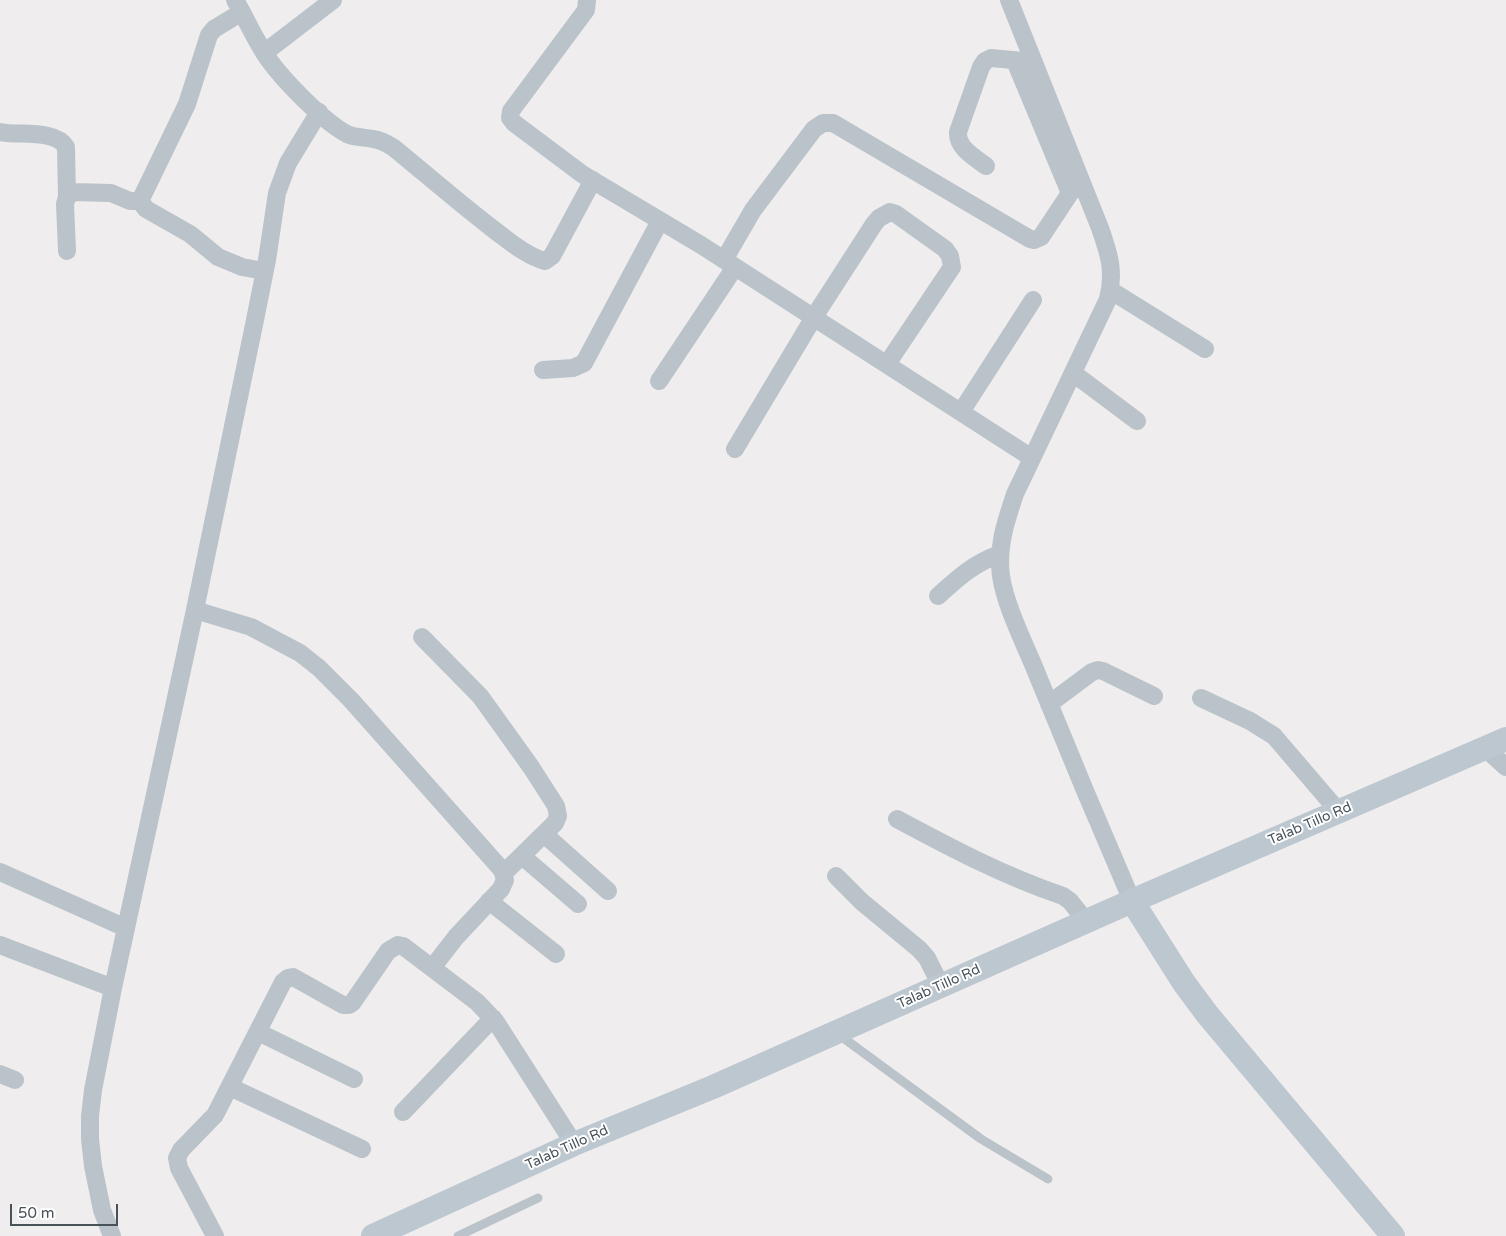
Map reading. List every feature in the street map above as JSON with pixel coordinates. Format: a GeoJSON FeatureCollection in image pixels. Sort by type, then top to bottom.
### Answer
{"type":"FeatureCollection","features":[{"type":"Feature","properties":{"kind":"main road","name":"Talab Tillo Rd"},"geometry":{"type":"LineString","coordinates":[[373,1236],[574,1144],[713,1087],[1086,921],[1496,744]]}},
{"type":"Feature","properties":{"kind":"main road"},"geometry":{"type":"LineString","coordinates":[[1132,901],[1184,983],[1207,1014],[1393,1236]]}},
{"type":"Feature","properties":{"kind":"street"},"geometry":{"type":"LineString","coordinates":[[264,53],[333,0]]}},
{"type":"Feature","properties":{"kind":"street"},"geometry":{"type":"LineString","coordinates":[[587,0],[586,10],[511,111],[510,118],[514,123],[536,141],[593,180],[814,317],[1032,458]]}},
{"type":"Feature","properties":{"kind":"street"},"geometry":{"type":"LineString","coordinates":[[938,596],[967,570],[993,556],[1000,547],[1015,494],[1074,373],[1108,299],[1110,290],[1112,270],[1109,253],[1075,186],[1023,61],[1009,0]]}},
{"type":"Feature","properties":{"kind":"street"},"geometry":{"type":"LineString","coordinates":[[140,201],[189,98],[209,35],[238,6],[264,53],[281,75],[319,112],[347,134],[385,142],[467,210],[520,248],[542,260],[548,260],[552,256],[593,180]]}},
{"type":"Feature","properties":{"kind":"street"},"geometry":{"type":"LineString","coordinates":[[986,166],[959,142],[958,132],[983,64],[991,58],[1023,61]]}},
{"type":"Feature","properties":{"kind":"street"},"geometry":{"type":"LineString","coordinates":[[112,1236],[97,1190],[90,1139],[94,1090],[113,988],[195,610],[264,271],[274,205],[281,178],[319,112]]}},
{"type":"Feature","properties":{"kind":"street"},"geometry":{"type":"LineString","coordinates":[[659,381],[730,264],[745,222],[762,196],[814,129],[823,123],[833,123],[1034,240],[1041,237],[1075,186]]}},
{"type":"Feature","properties":{"kind":"street"},"geometry":{"type":"LineString","coordinates":[[0,132],[49,136],[62,141],[66,147],[67,197],[65,224],[67,251]]}},
{"type":"Feature","properties":{"kind":"street"},"geometry":{"type":"LineString","coordinates":[[67,197],[76,191],[104,193],[130,201],[140,201]]}},
{"type":"Feature","properties":{"kind":"street"},"geometry":{"type":"LineString","coordinates":[[140,201],[146,209],[190,234],[218,257],[242,267],[264,271]]}},
{"type":"Feature","properties":{"kind":"street"},"geometry":{"type":"LineString","coordinates":[[734,449],[814,317],[879,218],[890,212],[896,214],[946,249],[950,256],[952,267],[887,364]]}},
{"type":"Feature","properties":{"kind":"street"},"geometry":{"type":"LineString","coordinates":[[543,370],[577,367],[586,360],[660,221]]}},
{"type":"Feature","properties":{"kind":"street"},"geometry":{"type":"LineString","coordinates":[[1110,290],[1205,349]]}},
{"type":"Feature","properties":{"kind":"street"},"geometry":{"type":"LineString","coordinates":[[960,412],[1033,300]]}},
{"type":"Feature","properties":{"kind":"street"},"geometry":{"type":"LineString","coordinates":[[1074,373],[1137,421]]}},
{"type":"Feature","properties":{"kind":"street"},"geometry":{"type":"LineString","coordinates":[[993,556],[1004,590],[1049,704],[1132,901]]}},
{"type":"Feature","properties":{"kind":"street"},"geometry":{"type":"LineString","coordinates":[[195,610],[251,627],[294,649],[319,668],[368,718],[504,873],[504,884],[456,937],[432,968]]}},
{"type":"Feature","properties":{"kind":"street"},"geometry":{"type":"LineString","coordinates":[[422,637],[480,696],[531,767],[556,806],[558,819],[504,873]]}},
{"type":"Feature","properties":{"kind":"street"},"geometry":{"type":"LineString","coordinates":[[1049,704],[1092,672],[1098,670],[1154,696]]}},
{"type":"Feature","properties":{"kind":"street"},"geometry":{"type":"LineString","coordinates":[[1201,698],[1250,721],[1274,736],[1339,812]]}},
{"type":"Feature","properties":{"kind":"street"},"geometry":{"type":"LineString","coordinates":[[1496,744],[1506,767]]}},
{"type":"Feature","properties":{"kind":"street"},"geometry":{"type":"LineString","coordinates":[[897,819],[972,859],[1063,896],[1070,901],[1086,921]]}},
{"type":"Feature","properties":{"kind":"street"},"geometry":{"type":"LineString","coordinates":[[544,834],[608,891]]}},
{"type":"Feature","properties":{"kind":"street"},"geometry":{"type":"LineString","coordinates":[[522,856],[578,904]]}},
{"type":"Feature","properties":{"kind":"street"},"geometry":{"type":"LineString","coordinates":[[0,872],[126,928]]}},
{"type":"Feature","properties":{"kind":"street"},"geometry":{"type":"LineString","coordinates":[[836,876],[862,902],[919,948],[927,958],[941,986]]}},
{"type":"Feature","properties":{"kind":"street"},"geometry":{"type":"LineString","coordinates":[[489,901],[556,954]]}},
{"type":"Feature","properties":{"kind":"street"},"geometry":{"type":"LineString","coordinates":[[0,945],[113,988]]}},
{"type":"Feature","properties":{"kind":"street"},"geometry":{"type":"LineString","coordinates":[[215,1236],[179,1168],[177,1158],[181,1150],[215,1115],[283,982],[293,977],[346,1006],[353,1002],[388,951],[398,945],[403,946],[477,1002],[493,1018],[574,1144]]}},
{"type":"Feature","properties":{"kind":"street"},"geometry":{"type":"LineString","coordinates":[[402,1112],[493,1018]]}},
{"type":"Feature","properties":{"kind":"street"},"geometry":{"type":"LineString","coordinates":[[258,1032],[354,1079]]}},
{"type":"Feature","properties":{"kind":"street"},"geometry":{"type":"LineString","coordinates":[[230,1087],[362,1149]]}},
{"type":"Feature","properties":{"kind":"lane"},"geometry":{"type":"LineString","coordinates":[[836,1032],[981,1140],[1048,1179]]}},
{"type":"Feature","properties":{"kind":"lane"},"geometry":{"type":"LineString","coordinates":[[458,1236],[538,1198]]}}]}
